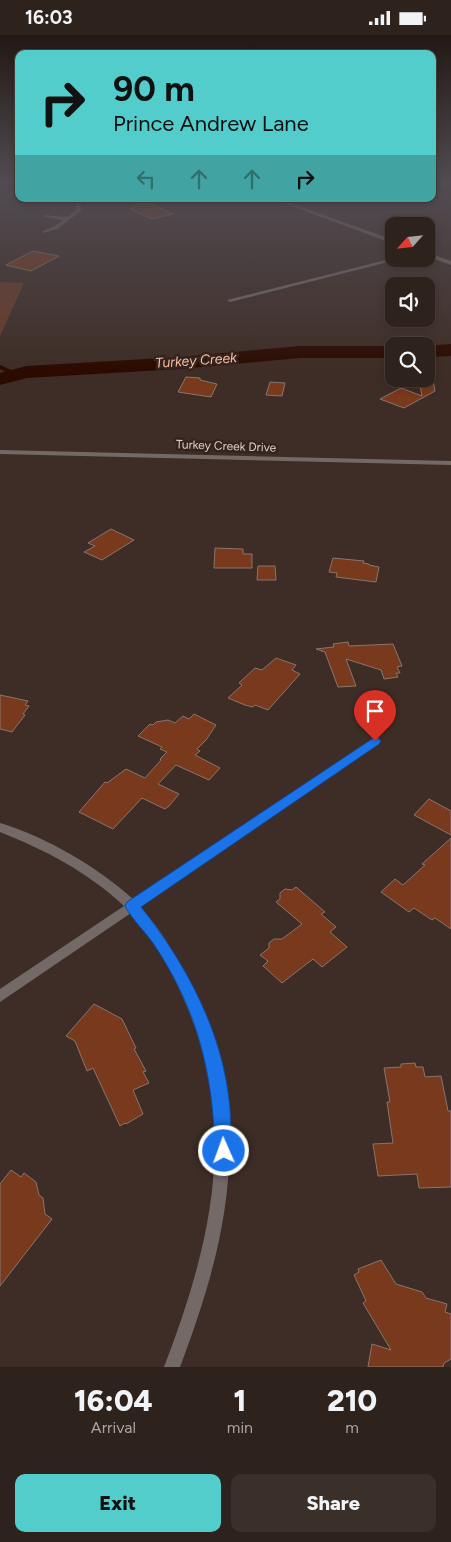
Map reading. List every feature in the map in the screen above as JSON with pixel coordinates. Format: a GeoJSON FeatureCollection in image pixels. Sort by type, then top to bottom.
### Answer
{"type":"FeatureCollection","features":[{"type":"Feature","properties":{"kind":"street"},"geometry":{"type":"LineString","coordinates":[[435,257],[451,263]]}},
{"type":"Feature","properties":{"kind":"street"},"geometry":{"type":"LineString","coordinates":[[230,300],[385,262]]}},
{"type":"Feature","properties":{"kind":"street","name":"Turkey Creek Drive"},"geometry":{"type":"LineString","coordinates":[[0,452],[451,463]]}},
{"type":"Feature","properties":{"kind":"street"},"geometry":{"type":"LineString","coordinates":[[0,996],[375,741]]}},
{"type":"Feature","properties":{"kind":"street"},"geometry":{"type":"LineString","coordinates":[[0,827],[64,856],[99,879],[132,906],[160,942],[192,999],[204,1028],[214,1064],[222,1108],[224,1151],[221,1195],[205,1277],[172,1367]]}},
{"type":"Feature","properties":{"kind":"shaded area"},"geometry":{"type":"Polygon","coordinates":[[[0,282],[24,283],[0,336],[0,282]]]}},
{"type":"Feature","properties":{"kind":"building"},"geometry":{"type":"Polygon","coordinates":[[[33,251],[59,256],[31,271],[6,265],[33,251]]]}},
{"type":"Feature","properties":{"kind":"building"},"geometry":{"type":"Polygon","coordinates":[[[186,377],[200,378],[200,380],[217,384],[211,397],[178,392],[186,377]]]}},
{"type":"Feature","properties":{"kind":"building"},"geometry":{"type":"Polygon","coordinates":[[[270,382],[285,383],[282,396],[266,395],[270,382]]]}},
{"type":"Feature","properties":{"kind":"building"},"geometry":{"type":"Polygon","coordinates":[[[420,387],[434,387],[435,391],[404,408],[380,399],[401,388],[422,396],[420,387]]]}},
{"type":"Feature","properties":{"kind":"building"},"geometry":{"type":"Polygon","coordinates":[[[111,529],[134,540],[102,560],[84,552],[95,546],[88,543],[111,529]]]}},
{"type":"Feature","properties":{"kind":"building"},"geometry":{"type":"Polygon","coordinates":[[[215,548],[243,549],[243,554],[252,554],[252,568],[214,568],[215,548]]]}},
{"type":"Feature","properties":{"kind":"building"},"geometry":{"type":"Polygon","coordinates":[[[333,558],[364,561],[363,563],[379,567],[376,582],[336,577],[337,573],[329,572],[333,558]]]}},
{"type":"Feature","properties":{"kind":"building"},"geometry":{"type":"Polygon","coordinates":[[[258,566],[275,566],[276,580],[257,580],[258,566]]]}},
{"type":"Feature","properties":{"kind":"building"},"geometry":{"type":"Polygon","coordinates":[[[348,642],[349,646],[393,644],[402,666],[397,667],[400,673],[396,673],[398,677],[384,679],[381,670],[346,659],[356,686],[338,687],[325,652],[316,649],[334,647],[333,644],[348,642]]]}},
{"type":"Feature","properties":{"kind":"building"},"geometry":{"type":"Polygon","coordinates":[[[276,658],[296,665],[292,670],[300,674],[268,710],[255,705],[253,707],[245,705],[228,698],[242,685],[239,683],[255,668],[262,670],[276,658]]]}},
{"type":"Feature","properties":{"kind":"building"},"geometry":{"type":"Polygon","coordinates":[[[0,695],[28,701],[25,705],[29,706],[23,714],[25,715],[12,732],[0,729],[0,695]]]}},
{"type":"Feature","properties":{"kind":"building"},"geometry":{"type":"Polygon","coordinates":[[[194,714],[216,725],[197,749],[200,751],[195,755],[220,768],[209,780],[176,765],[158,784],[179,794],[169,806],[165,809],[142,798],[113,829],[79,812],[105,782],[107,783],[126,769],[145,778],[161,760],[167,752],[160,749],[162,747],[138,736],[150,724],[153,725],[156,722],[168,720],[175,723],[183,716],[189,719],[194,714]]]}},
{"type":"Feature","properties":{"kind":"building"},"geometry":{"type":"Polygon","coordinates":[[[429,799],[451,811],[451,835],[414,815],[429,799]]]}},
{"type":"Feature","properties":{"kind":"building"},"geometry":{"type":"Polygon","coordinates":[[[451,838],[451,929],[435,918],[432,920],[414,908],[409,912],[381,892],[395,879],[403,885],[425,865],[422,864],[451,838]]]}},
{"type":"Feature","properties":{"kind":"building"},"geometry":{"type":"Polygon","coordinates":[[[296,887],[325,912],[321,914],[336,927],[330,932],[347,947],[322,967],[313,959],[282,983],[263,966],[268,961],[260,955],[269,948],[269,943],[274,939],[282,939],[302,924],[276,902],[280,899],[280,893],[285,889],[292,890],[296,887]]]}},
{"type":"Feature","properties":{"kind":"building"},"geometry":{"type":"Polygon","coordinates":[[[94,1004],[122,1019],[136,1048],[134,1049],[146,1071],[143,1072],[149,1083],[133,1090],[143,1114],[120,1126],[93,1068],[87,1071],[75,1041],[66,1036],[94,1004]]]}},
{"type":"Feature","properties":{"kind":"building"},"geometry":{"type":"Polygon","coordinates":[[[415,1063],[416,1067],[423,1067],[425,1077],[441,1076],[448,1111],[451,1111],[451,1187],[419,1188],[417,1174],[378,1176],[373,1144],[393,1143],[387,1102],[390,1102],[384,1068],[401,1067],[401,1064],[415,1063]]]}},
{"type":"Feature","properties":{"kind":"building"},"geometry":{"type":"Polygon","coordinates":[[[11,1170],[21,1177],[24,1173],[36,1182],[39,1195],[43,1198],[45,1214],[52,1219],[0,1286],[0,1184],[11,1170]]]}},
{"type":"Feature","properties":{"kind":"building"},"geometry":{"type":"Polygon","coordinates":[[[381,1260],[396,1284],[422,1292],[426,1298],[447,1304],[445,1312],[451,1314],[451,1359],[444,1363],[443,1367],[368,1367],[372,1344],[391,1350],[363,1303],[366,1301],[354,1275],[359,1272],[358,1269],[381,1260]]]}},
{"type":"Feature","properties":{"kind":"waterway","name":"Turkey Creek"},"geometry":{"type":"LineString","coordinates":[[435,351],[451,350]]}},
{"type":"Feature","properties":{"kind":"waterway","name":"Turkey Creek"},"geometry":{"type":"LineString","coordinates":[[0,379],[27,372],[180,363],[300,352],[385,352]]}},
{"type":"Feature","properties":{"kind":"waterway"},"geometry":{"type":"LineString","coordinates":[[0,367],[18,375]]}},
{"type":"Feature","properties":{"kind":"route"},"geometry":{"type":"LineString","coordinates":[[224,1151],[222,1108],[214,1064],[204,1028],[192,999],[160,942],[132,906],[375,741]]}}]}
